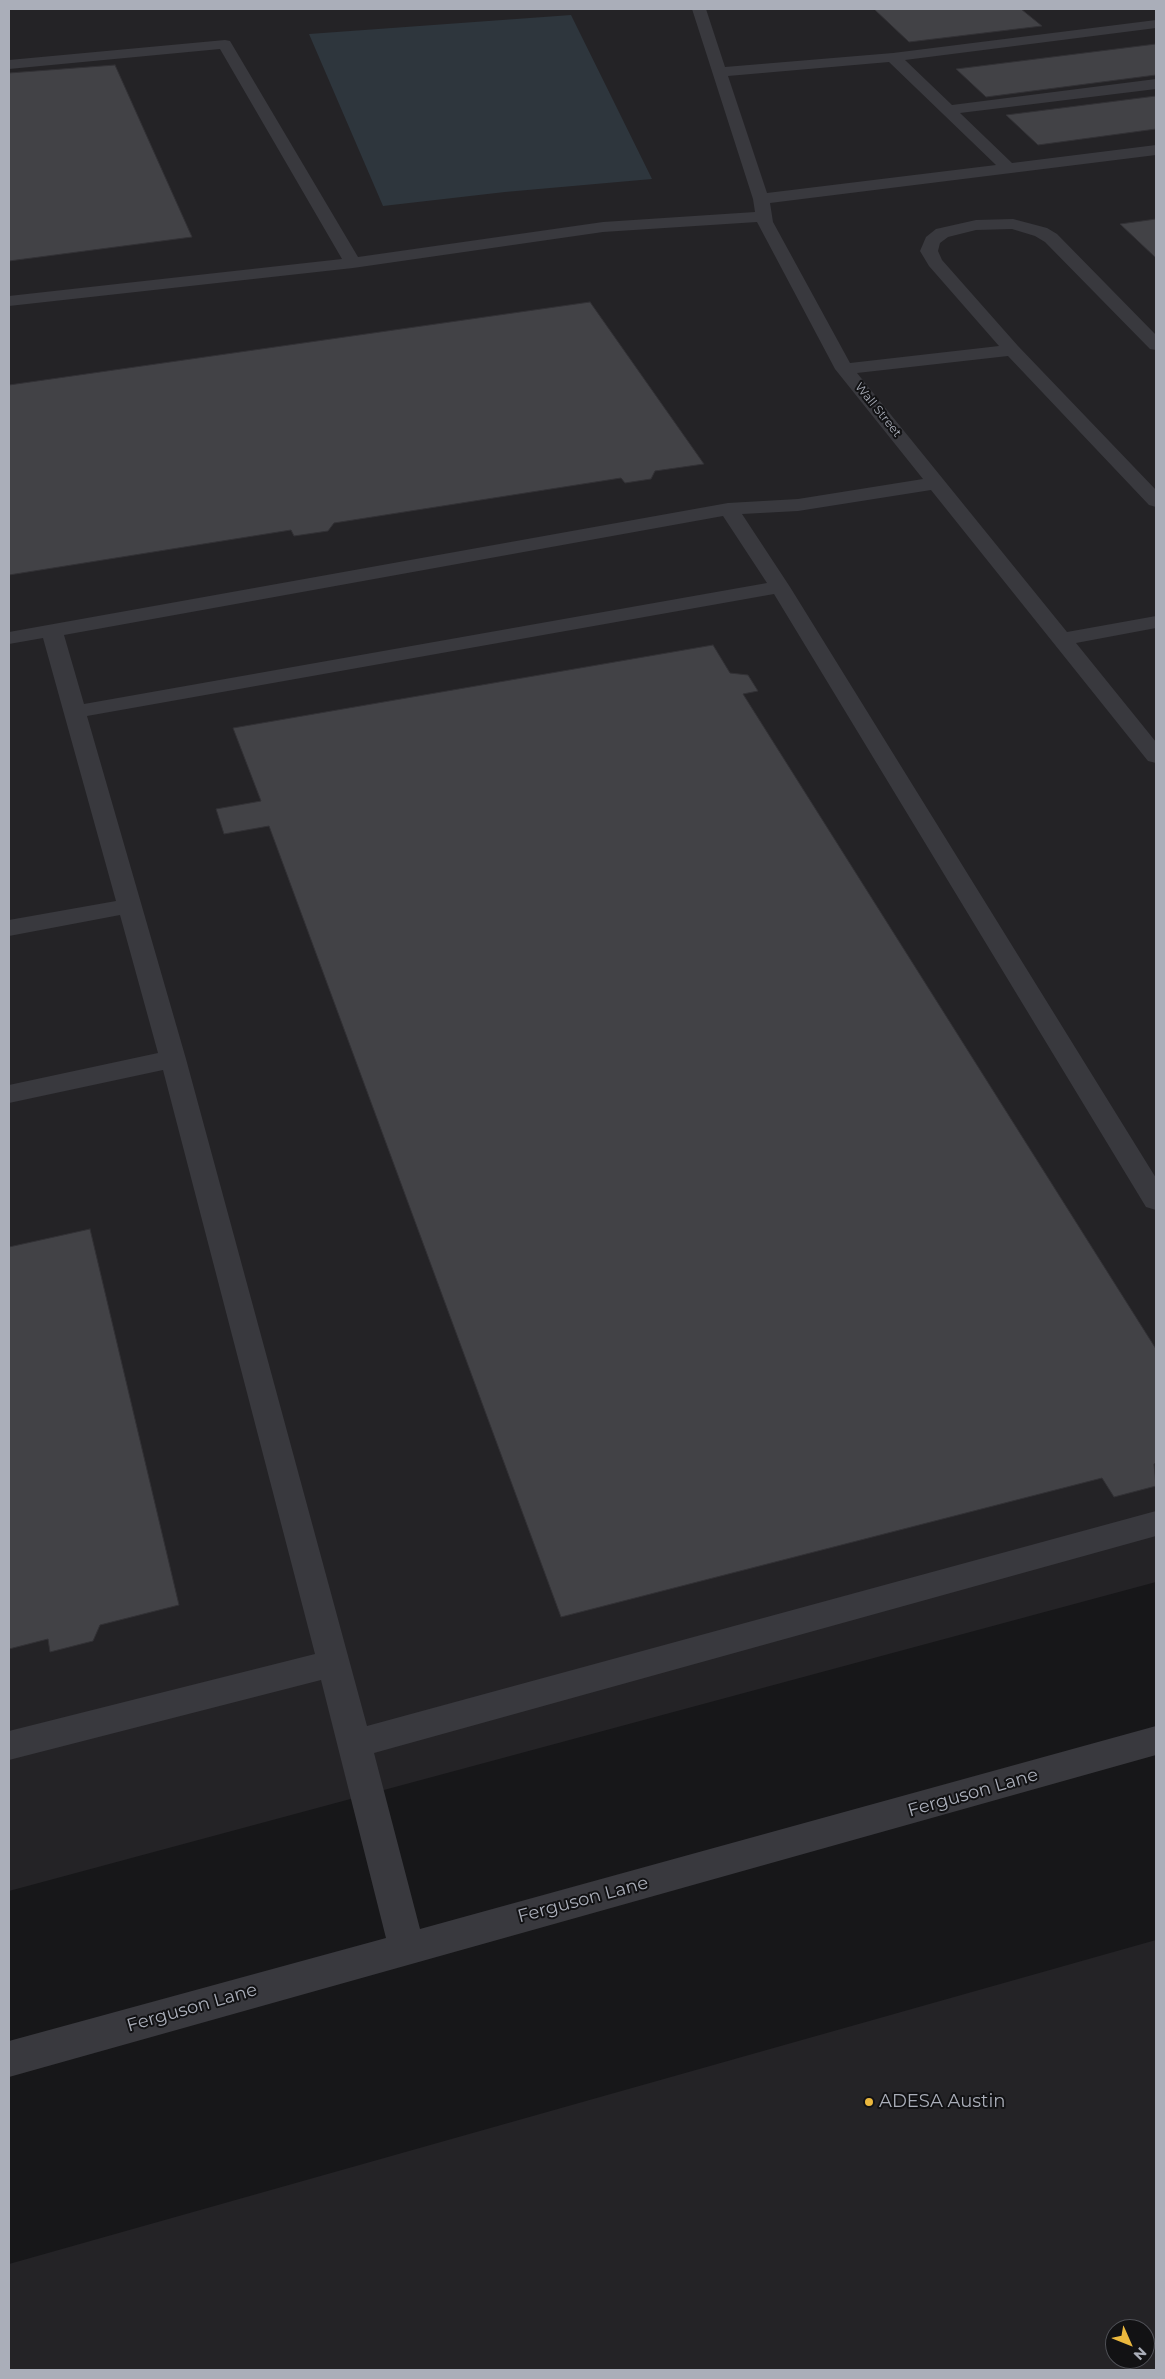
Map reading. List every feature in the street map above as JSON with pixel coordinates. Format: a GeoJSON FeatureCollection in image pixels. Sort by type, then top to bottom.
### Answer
{"type":"FeatureCollection","features":[{"type":"Feature","properties":{"kind":"street","name":"Wall Street"},"geometry":{"type":"LineString","coordinates":[[699,9],[765,222],[844,370],[1156,756]]}},
{"type":"Feature","properties":{"kind":"street"},"geometry":{"type":"LineString","coordinates":[[718,72],[893,57],[1156,24]]}},
{"type":"Feature","properties":{"kind":"street"},"geometry":{"type":"LineString","coordinates":[[9,64],[225,44],[353,263]]}},
{"type":"Feature","properties":{"kind":"street"},"geometry":{"type":"LineString","coordinates":[[893,57],[1009,168]]}},
{"type":"Feature","properties":{"kind":"street"},"geometry":{"type":"LineString","coordinates":[[949,110],[1156,84]]}},
{"type":"Feature","properties":{"kind":"street"},"geometry":{"type":"LineString","coordinates":[[9,301],[353,263],[603,227],[762,208],[1009,168],[1156,150]]}},
{"type":"Feature","properties":{"kind":"street"},"geometry":{"type":"LineString","coordinates":[[1156,345],[1051,238],[1041,232],[1028,227],[995,224],[976,225],[942,233],[932,241],[929,251],[935,262],[1012,350],[1156,501]]}},
{"type":"Feature","properties":{"kind":"street"},"geometry":{"type":"LineString","coordinates":[[844,370],[1012,350]]}},
{"type":"Feature","properties":{"kind":"street"},"geometry":{"type":"LineString","coordinates":[[9,638],[728,509],[798,505],[936,483]]}},
{"type":"Feature","properties":{"kind":"street"},"geometry":{"type":"LineString","coordinates":[[728,509],[780,587],[1156,1200]]}},
{"type":"Feature","properties":{"kind":"street"},"geometry":{"type":"LineString","coordinates":[[75,712],[780,587]]}},
{"type":"Feature","properties":{"kind":"street"},"geometry":{"type":"LineString","coordinates":[[1062,639],[1156,622]]}},
{"type":"Feature","properties":{"kind":"street"},"geometry":{"type":"LineString","coordinates":[[52,631],[173,1059],[355,1744],[407,1948]]}},
{"type":"Feature","properties":{"kind":"street"},"geometry":{"type":"LineString","coordinates":[[9,928],[130,906]]}},
{"type":"Feature","properties":{"kind":"street"},"geometry":{"type":"LineString","coordinates":[[9,1094],[173,1059]]}},
{"type":"Feature","properties":{"kind":"street"},"geometry":{"type":"LineString","coordinates":[[355,1744],[1156,1522]]}},
{"type":"Feature","properties":{"kind":"street"},"geometry":{"type":"LineString","coordinates":[[9,1746],[333,1663]]}},
{"type":"Feature","properties":{"kind":"street","name":"Ferguson Lane"},"geometry":{"type":"LineString","coordinates":[[9,2059],[1156,1741]]}},
{"type":"Feature","properties":{"kind":"shaded area"},"geometry":{"type":"Polygon","coordinates":[[[9,9],[1156,9],[1156,1582],[9,1891],[9,9]]]}},
{"type":"Feature","properties":{"kind":"shaded area"},"geometry":{"type":"Polygon","coordinates":[[[571,15],[652,179],[505,192],[383,206],[309,34],[571,15]]]}},
{"type":"Feature","properties":{"kind":"shaded area","name":"ADESA Austin"},"geometry":{"type":"Polygon","coordinates":[[[1156,1940],[1156,2370],[9,2370],[9,2264],[1156,1940]]]}},
{"type":"Feature","properties":{"kind":"building"},"geometry":{"type":"Polygon","coordinates":[[[874,9],[1021,9],[1042,26],[909,42],[874,9]]]}},
{"type":"Feature","properties":{"kind":"building"},"geometry":{"type":"Polygon","coordinates":[[[1156,44],[1156,75],[986,97],[956,69],[1156,44]]]}},
{"type":"Feature","properties":{"kind":"building"},"geometry":{"type":"Polygon","coordinates":[[[115,65],[192,237],[9,261],[9,73],[115,65]]]}},
{"type":"Feature","properties":{"kind":"building"},"geometry":{"type":"Polygon","coordinates":[[[1156,96],[1156,129],[1038,145],[1006,115],[1156,96]]]}},
{"type":"Feature","properties":{"kind":"building"},"geometry":{"type":"Polygon","coordinates":[[[1156,219],[1156,258],[1120,224],[1156,219]]]}},
{"type":"Feature","properties":{"kind":"building"},"geometry":{"type":"Polygon","coordinates":[[[590,302],[704,464],[655,471],[651,479],[625,483],[621,478],[334,523],[328,531],[294,536],[291,530],[9,575],[9,385],[590,302]]]}},
{"type":"Feature","properties":{"kind":"building"},"geometry":{"type":"Polygon","coordinates":[[[713,645],[730,673],[748,675],[758,691],[743,694],[1156,1349],[1156,1463],[1154,1464],[1156,1486],[1114,1497],[1102,1478],[561,1617],[269,826],[224,834],[216,809],[261,801],[233,728],[713,645]]]}},
{"type":"Feature","properties":{"kind":"building"},"geometry":{"type":"Polygon","coordinates":[[[90,1229],[179,1605],[100,1625],[93,1641],[50,1652],[48,1639],[9,1649],[9,1247],[90,1229]]]}},
{"type":"Feature","properties":{"kind":"place","name":"ADESA Austin"},"geometry":{"type":"Point","coordinates":[869,2102]}}]}
